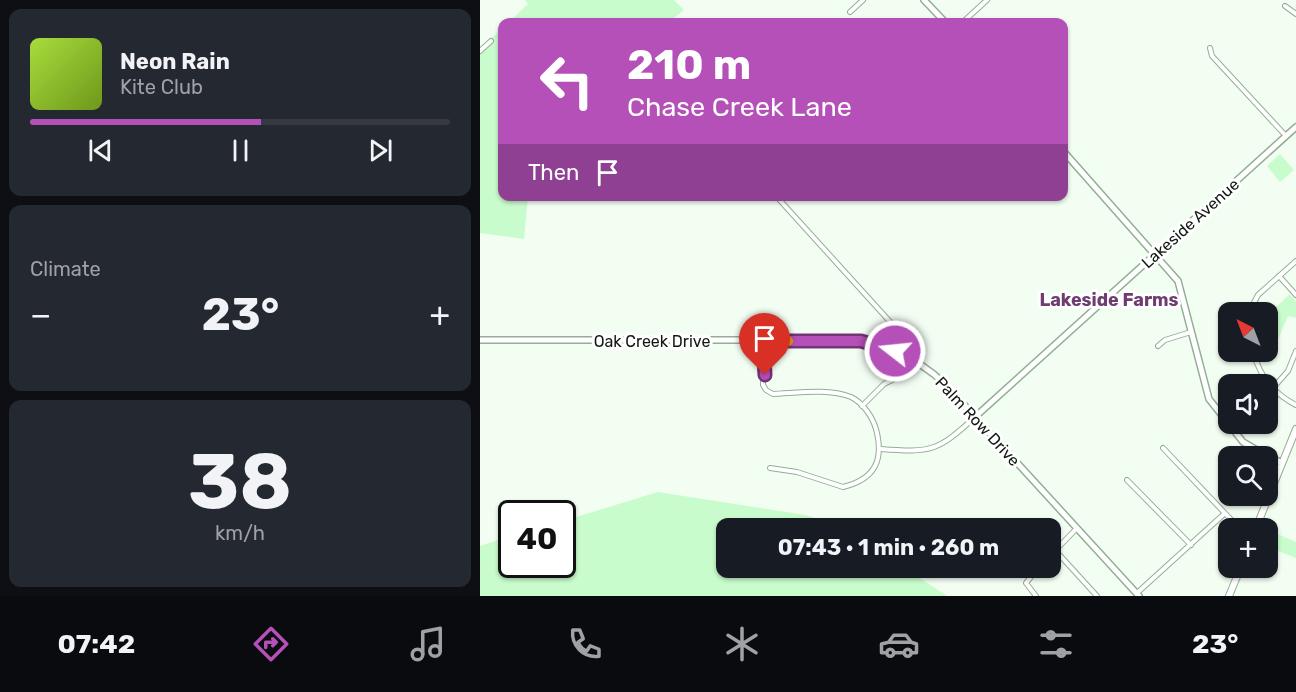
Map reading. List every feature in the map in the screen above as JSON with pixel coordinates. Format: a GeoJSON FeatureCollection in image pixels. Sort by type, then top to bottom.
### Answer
{"type":"FeatureCollection","features":[{"type":"Feature","properties":{"kind":"main road"},"geometry":{"type":"LineString","coordinates":[[1260,518],[1296,429]]}},
{"type":"Feature","properties":{"kind":"main road"},"geometry":{"type":"LineString","coordinates":[[1229,596],[1236,578]]}},
{"type":"Feature","properties":{"kind":"street"},"geometry":{"type":"LineString","coordinates":[[850,12],[863,0]]}},
{"type":"Feature","properties":{"kind":"street"},"geometry":{"type":"LineString","coordinates":[[924,0],[941,18]]}},
{"type":"Feature","properties":{"kind":"street"},"geometry":{"type":"LineString","coordinates":[[967,18],[987,0]]}},
{"type":"Feature","properties":{"kind":"street"},"geometry":{"type":"LineString","coordinates":[[1285,6],[1296,14]]}},
{"type":"Feature","properties":{"kind":"street"},"geometry":{"type":"LineString","coordinates":[[480,51],[491,41]]}},
{"type":"Feature","properties":{"kind":"street"},"geometry":{"type":"LineString","coordinates":[[1210,48],[1212,56],[1286,136]]}},
{"type":"Feature","properties":{"kind":"street","name":"Lakeside Avenue"},"geometry":{"type":"LineString","coordinates":[[881,449],[915,451],[938,447],[975,417],[1296,127]]}},
{"type":"Feature","properties":{"kind":"street"},"geometry":{"type":"LineString","coordinates":[[1068,156],[1178,281],[1211,404],[1244,442],[1251,446]]}},
{"type":"Feature","properties":{"kind":"street"},"geometry":{"type":"LineString","coordinates":[[781,201],[893,325],[898,337],[895,351]]}},
{"type":"Feature","properties":{"kind":"street"},"geometry":{"type":"LineString","coordinates":[[1254,302],[1258,295],[1296,261]]}},
{"type":"Feature","properties":{"kind":"street"},"geometry":{"type":"LineString","coordinates":[[1279,276],[1296,295]]}},
{"type":"Feature","properties":{"kind":"street"},"geometry":{"type":"LineString","coordinates":[[1158,346],[1165,340],[1191,332]]}},
{"type":"Feature","properties":{"kind":"street","name":"Oak Creek Drive"},"geometry":{"type":"LineString","coordinates":[[480,340],[861,341],[895,351]]}},
{"type":"Feature","properties":{"kind":"street"},"geometry":{"type":"LineString","coordinates":[[763,341],[763,385],[767,392],[832,392],[853,398],[874,423],[881,449],[874,468],[868,475],[843,487],[797,472],[770,468]]}},
{"type":"Feature","properties":{"kind":"street","name":"Palm Row Drive"},"geometry":{"type":"LineString","coordinates":[[895,351],[933,373],[1138,594]]}},
{"type":"Feature","properties":{"kind":"street"},"geometry":{"type":"LineString","coordinates":[[1278,382],[1288,371],[1296,351]]}},
{"type":"Feature","properties":{"kind":"street"},"geometry":{"type":"LineString","coordinates":[[862,406],[884,384],[892,381]]}},
{"type":"Feature","properties":{"kind":"street"},"geometry":{"type":"LineString","coordinates":[[1278,392],[1296,405]]}},
{"type":"Feature","properties":{"kind":"street"},"geometry":{"type":"LineString","coordinates":[[1163,448],[1228,518]]}},
{"type":"Feature","properties":{"kind":"street"},"geometry":{"type":"LineString","coordinates":[[1278,460],[1282,462]]}},
{"type":"Feature","properties":{"kind":"street"},"geometry":{"type":"LineString","coordinates":[[1127,480],[1191,545]]}},
{"type":"Feature","properties":{"kind":"street"},"geometry":{"type":"LineString","coordinates":[[1138,594],[1224,514]]}},
{"type":"Feature","properties":{"kind":"street"},"geometry":{"type":"LineString","coordinates":[[1061,544],[1077,528]]}},
{"type":"Feature","properties":{"kind":"street"},"geometry":{"type":"LineString","coordinates":[[1061,557],[1097,596]]}},
{"type":"Feature","properties":{"kind":"street"},"geometry":{"type":"LineString","coordinates":[[1030,578],[1026,583],[1036,596]]}},
{"type":"Feature","properties":{"kind":"green space"},"geometry":{"type":"Polygon","coordinates":[[[525,0],[674,0],[684,10],[674,18],[513,18],[528,4],[525,0]]]}},
{"type":"Feature","properties":{"kind":"green space"},"geometry":{"type":"Polygon","coordinates":[[[498,32],[498,201],[528,201],[524,239],[480,233],[480,49],[498,32]]]}},
{"type":"Feature","properties":{"kind":"green space"},"geometry":{"type":"Polygon","coordinates":[[[1280,154],[1294,170],[1280,182],[1267,166],[1280,154]]]}},
{"type":"Feature","properties":{"kind":"green space"},"geometry":{"type":"Polygon","coordinates":[[[1290,294],[1296,302],[1296,318],[1288,316],[1278,340],[1278,306],[1290,294]]]}},
{"type":"Feature","properties":{"kind":"green space"},"geometry":{"type":"Polygon","coordinates":[[[658,492],[806,515],[814,518],[716,518],[716,578],[920,578],[947,596],[480,596],[480,546],[498,540],[498,578],[576,578],[576,517],[658,492]]]}},
{"type":"Feature","properties":{"kind":"green space"},"geometry":{"type":"Polygon","coordinates":[[[1278,534],[1296,542],[1296,558],[1278,551],[1278,534]]]}},
{"type":"Feature","properties":{"kind":"slow traffic"},"geometry":{"type":"LineString","coordinates":[[764,349],[763,341],[788,341]]}},
{"type":"Feature","properties":{"kind":"district","name":"Lakeside Farms"},"geometry":{"type":"Point","coordinates":[1109,300]}},
{"type":"Feature","properties":{"kind":"route"},"geometry":{"type":"LineString","coordinates":[[765,375],[763,341],[861,341],[895,351]]}}]}
